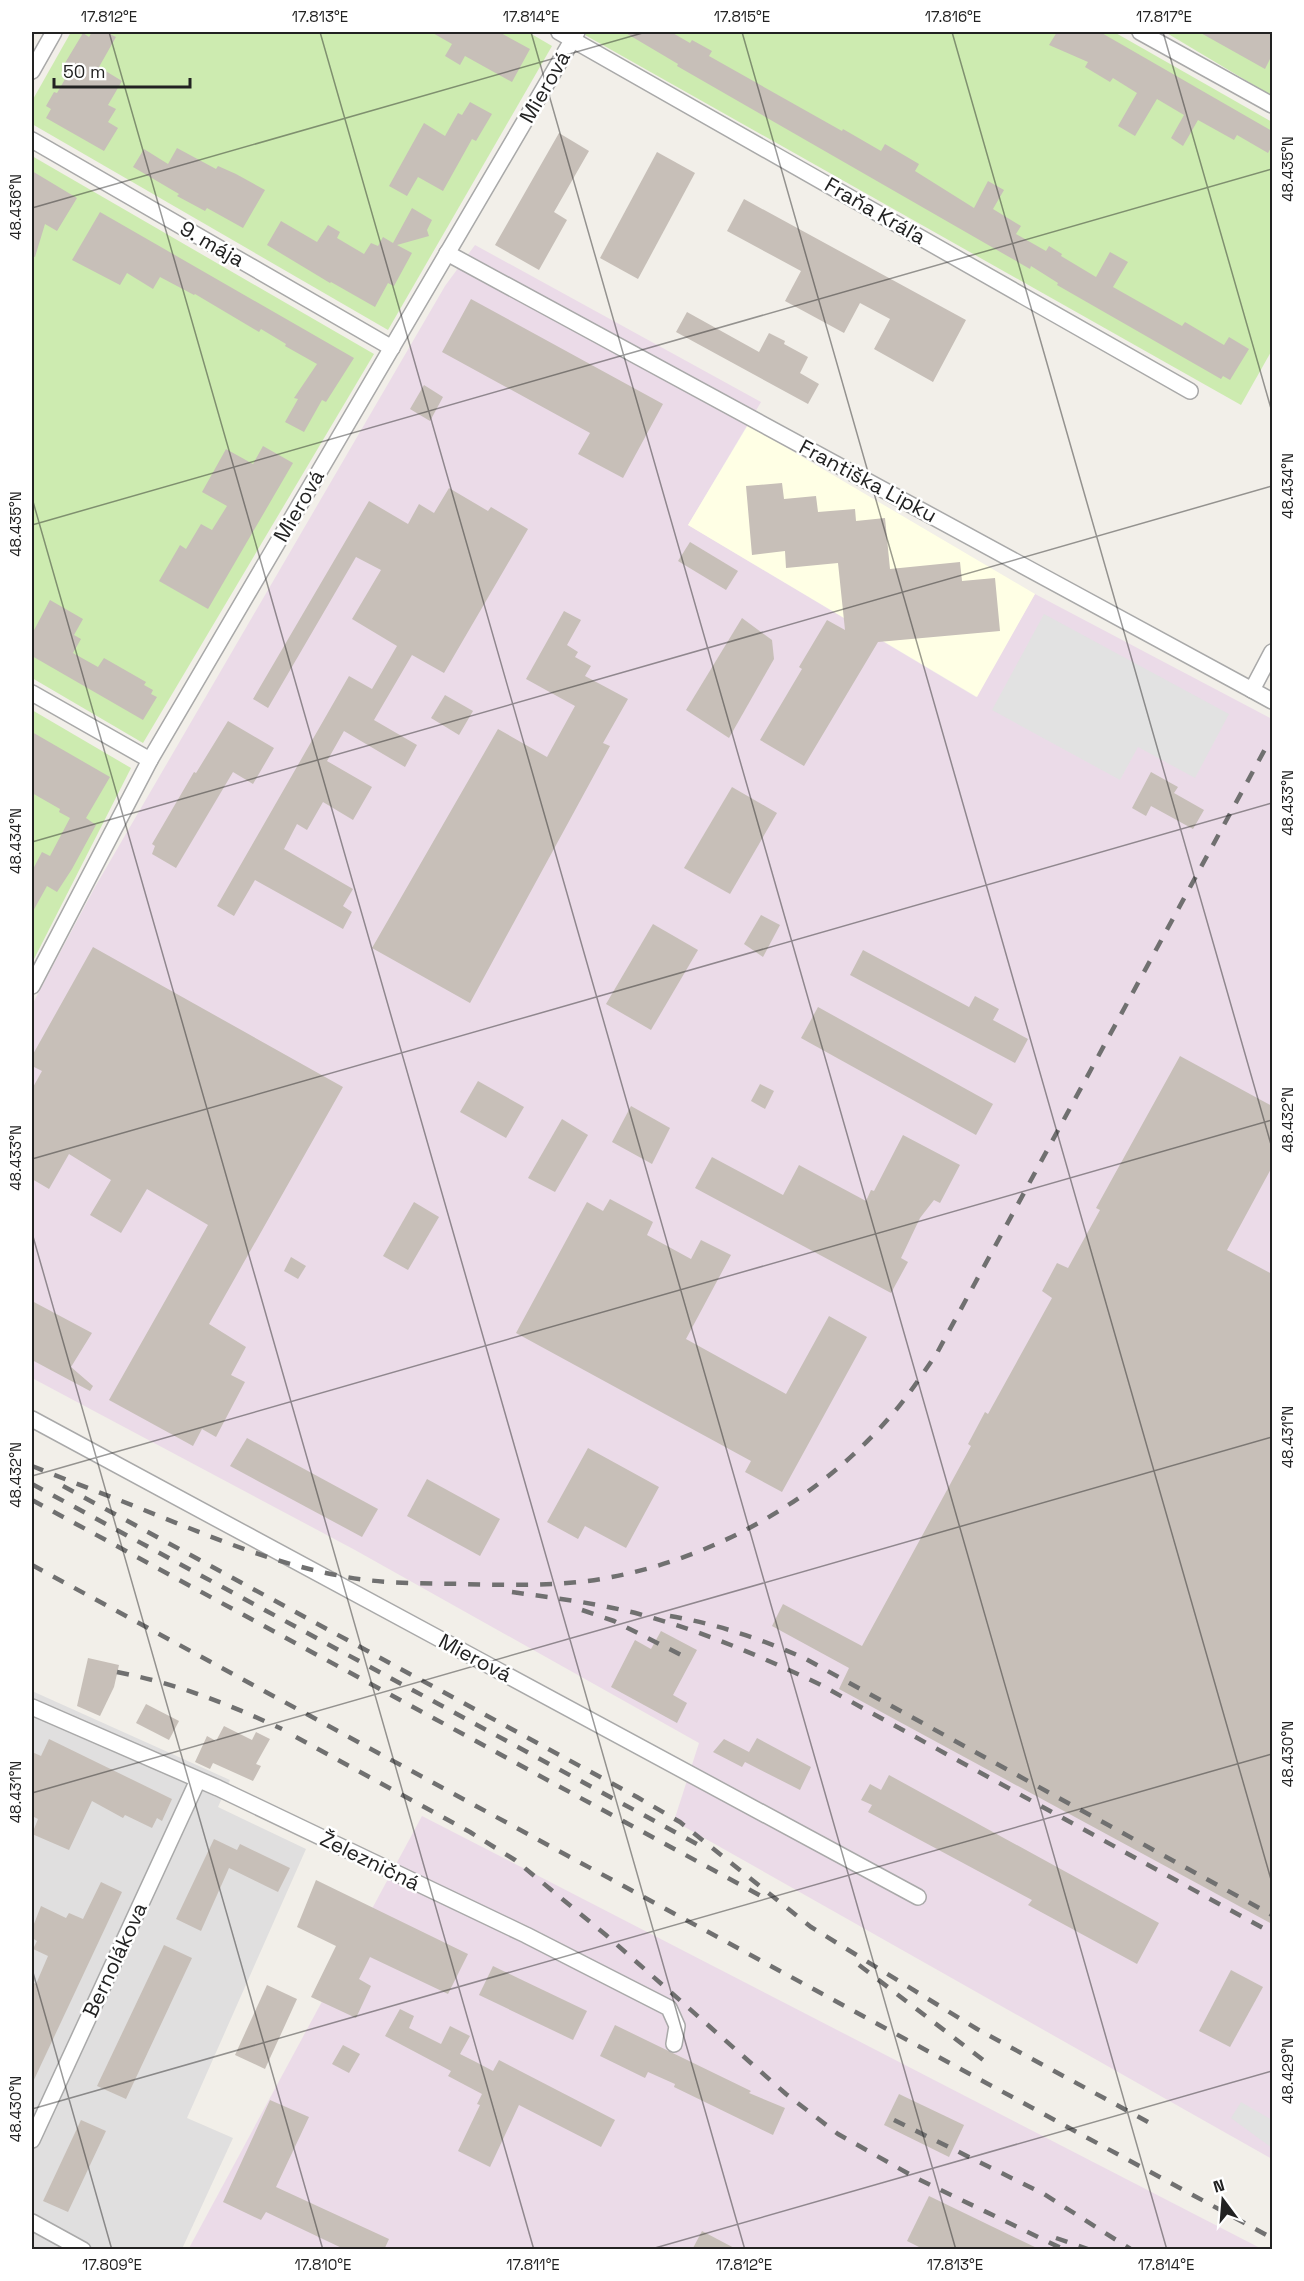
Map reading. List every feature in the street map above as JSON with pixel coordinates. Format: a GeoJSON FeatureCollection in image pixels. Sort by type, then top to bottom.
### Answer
{"type":"FeatureCollection","features":[{"type":"Feature","properties":{"kind":"street"},"geometry":{"type":"LineString","coordinates":[[32,70],[54,32]]}},
{"type":"Feature","properties":{"kind":"street"},"geometry":{"type":"LineString","coordinates":[[1140,32],[1272,105]]}},
{"type":"Feature","properties":{"kind":"street","name":"Mierová"},"geometry":{"type":"LineString","coordinates":[[32,986],[150,760],[447,253],[570,34]]}},
{"type":"Feature","properties":{"kind":"street","name":"Fraňa Kráľa"},"geometry":{"type":"LineString","coordinates":[[570,34],[1190,391]]}},
{"type":"Feature","properties":{"kind":"street","name":"9. mája"},"geometry":{"type":"LineString","coordinates":[[32,140],[392,348]]}},
{"type":"Feature","properties":{"kind":"street","name":"Františka Lipku"},"geometry":{"type":"LineString","coordinates":[[447,253],[1272,701]]}},
{"type":"Feature","properties":{"kind":"street"},"geometry":{"type":"LineString","coordinates":[[1252,690],[1272,652]]}},
{"type":"Feature","properties":{"kind":"street"},"geometry":{"type":"LineString","coordinates":[[32,693],[150,760]]}},
{"type":"Feature","properties":{"kind":"street","name":"Mierová"},"geometry":{"type":"LineString","coordinates":[[32,1419],[918,1897]]}},
{"type":"Feature","properties":{"kind":"street","name":"Železničná"},"geometry":{"type":"LineString","coordinates":[[32,1707],[198,1780],[526,1935],[669,2008],[677,2026],[674,2044]]}},
{"type":"Feature","properties":{"kind":"street","name":"Bernolákova"},"geometry":{"type":"LineString","coordinates":[[32,2140],[198,1780]]}},
{"type":"Feature","properties":{"kind":"street"},"geometry":{"type":"LineString","coordinates":[[32,2222],[83,2250]]}},
{"type":"Feature","properties":{"kind":"shaded area"},"geometry":{"type":"Polygon","coordinates":[[[475,245],[761,402],[688,525],[976,697],[1035,594],[1272,719],[1272,2159],[674,1821],[699,1743],[355,1550],[32,1378],[32,1005],[95,887],[445,286],[475,245]]]}},
{"type":"Feature","properties":{"kind":"shaded area"},"geometry":{"type":"Polygon","coordinates":[[[748,425],[1035,594],[977,697],[688,525],[748,425]]]}},
{"type":"Feature","properties":{"kind":"shaded area"},"geometry":{"type":"Polygon","coordinates":[[[1044,614],[1229,714],[1195,778],[1138,747],[1120,780],[992,710],[1044,614]]]}},
{"type":"Feature","properties":{"kind":"shaded area"},"geometry":{"type":"Polygon","coordinates":[[[32,1691],[230,1780],[218,1807],[306,1849],[187,2118],[233,2138],[182,2249],[32,2249],[32,1691]]]}},
{"type":"Feature","properties":{"kind":"shaded area"},"geometry":{"type":"Polygon","coordinates":[[[422,1816],[1262,2249],[188,2250],[422,1816]]]}},
{"type":"Feature","properties":{"kind":"shaded area"},"geometry":{"type":"Polygon","coordinates":[[[1241,2102],[1272,2120],[1272,2148],[1231,2118],[1241,2102]]]}},
{"type":"Feature","properties":{"kind":"green space"},"geometry":{"type":"Polygon","coordinates":[[[71,32],[528,32],[552,46],[388,330],[32,124],[32,101],[71,32]]]}},
{"type":"Feature","properties":{"kind":"green space"},"geometry":{"type":"Polygon","coordinates":[[[588,32],[1114,32],[1272,122],[1272,350],[1241,405],[585,35],[588,32]]]}},
{"type":"Feature","properties":{"kind":"green space"},"geometry":{"type":"Polygon","coordinates":[[[1165,32],[1272,32],[1272,96],[1165,32]]]}},
{"type":"Feature","properties":{"kind":"green space"},"geometry":{"type":"Polygon","coordinates":[[[32,156],[374,354],[143,743],[32,678],[32,156]]]}},
{"type":"Feature","properties":{"kind":"green space"},"geometry":{"type":"Polygon","coordinates":[[[32,710],[131,768],[32,963],[32,710]]]}},
{"type":"Feature","properties":{"kind":"building"},"geometry":{"type":"Polygon","coordinates":[[[92,32],[106,32],[116,37],[99,67],[122,81],[108,105],[116,109],[108,122],[118,128],[104,151],[46,118],[51,109],[46,106],[54,92],[57,93],[72,67],[65,63],[83,33],[89,37],[92,32]]]}},
{"type":"Feature","properties":{"kind":"building"},"geometry":{"type":"Polygon","coordinates":[[[431,32],[499,32],[530,49],[512,82],[465,56],[460,65],[445,56],[452,44],[431,32]]]}},
{"type":"Feature","properties":{"kind":"building"},"geometry":{"type":"Polygon","coordinates":[[[624,32],[671,32],[690,43],[692,40],[712,51],[709,56],[842,131],[843,129],[881,151],[885,144],[919,164],[915,171],[974,208],[988,181],[1004,190],[993,209],[1021,226],[1016,234],[1046,251],[1049,246],[1096,277],[1110,252],[1128,262],[1113,287],[1182,326],[1185,322],[1224,345],[1229,337],[1249,349],[1230,380],[1223,376],[1221,379],[1057,285],[1058,283],[1031,266],[1030,269],[677,66],[678,64],[624,32]]]}},
{"type":"Feature","properties":{"kind":"building"},"geometry":{"type":"Polygon","coordinates":[[[1057,32],[1100,32],[1272,131],[1272,146],[1268,153],[1237,135],[1234,140],[1198,120],[1183,146],[1171,138],[1184,115],[1157,99],[1135,136],[1118,126],[1137,93],[1113,78],[1110,82],[1085,67],[1088,62],[1049,45],[1057,32]]]}},
{"type":"Feature","properties":{"kind":"building"},"geometry":{"type":"Polygon","coordinates":[[[1199,32],[1272,32],[1272,55],[1265,69],[1199,32]]]}},
{"type":"Feature","properties":{"kind":"building"},"geometry":{"type":"Polygon","coordinates":[[[470,102],[492,114],[476,141],[472,139],[443,191],[418,177],[407,196],[389,186],[424,123],[445,136],[458,113],[462,115],[470,102]]]}},
{"type":"Feature","properties":{"kind":"building"},"geometry":{"type":"Polygon","coordinates":[[[559,133],[589,151],[554,212],[567,220],[539,270],[495,245],[559,133]]]}},
{"type":"Feature","properties":{"kind":"building"},"geometry":{"type":"Polygon","coordinates":[[[177,148],[216,169],[218,166],[265,190],[243,228],[207,208],[205,211],[177,196],[179,194],[133,167],[144,149],[168,164],[177,148]]]}},
{"type":"Feature","properties":{"kind":"building"},"geometry":{"type":"Polygon","coordinates":[[[657,152],[695,173],[638,279],[600,258],[657,152]]]}},
{"type":"Feature","properties":{"kind":"building"},"geometry":{"type":"Polygon","coordinates":[[[32,171],[77,198],[57,231],[45,224],[35,257],[32,256],[32,171]]]}},
{"type":"Feature","properties":{"kind":"building"},"geometry":{"type":"Polygon","coordinates":[[[744,199],[966,320],[933,382],[874,349],[890,319],[860,303],[844,333],[785,301],[801,271],[727,231],[744,199]]]}},
{"type":"Feature","properties":{"kind":"building"},"geometry":{"type":"Polygon","coordinates":[[[412,208],[432,220],[427,230],[429,236],[397,245],[412,253],[394,286],[388,283],[375,307],[267,245],[281,221],[317,242],[328,225],[340,232],[337,238],[364,254],[371,243],[378,246],[383,237],[393,243],[412,208]]]}},
{"type":"Feature","properties":{"kind":"building"},"geometry":{"type":"Polygon","coordinates":[[[100,212],[354,358],[326,402],[322,400],[304,432],[285,422],[298,399],[294,398],[317,364],[261,329],[259,332],[195,294],[160,277],[153,289],[127,273],[120,285],[72,260],[100,212]]]}},
{"type":"Feature","properties":{"kind":"building"},"geometry":{"type":"Polygon","coordinates":[[[471,299],[663,404],[623,478],[578,454],[590,433],[442,352],[471,299]]]}},
{"type":"Feature","properties":{"kind":"building"},"geometry":{"type":"Polygon","coordinates":[[[687,312],[759,352],[769,333],[808,357],[800,373],[819,384],[808,404],[676,332],[687,312]]]}},
{"type":"Feature","properties":{"kind":"building"},"geometry":{"type":"Polygon","coordinates":[[[424,385],[443,397],[430,421],[410,409],[424,385]]]}},
{"type":"Feature","properties":{"kind":"building"},"geometry":{"type":"Polygon","coordinates":[[[263,446],[293,463],[208,609],[159,581],[180,545],[186,549],[201,524],[212,530],[227,506],[202,492],[226,449],[253,464],[263,446]]]}},
{"type":"Feature","properties":{"kind":"building"},"geometry":{"type":"Polygon","coordinates":[[[782,483],[784,499],[816,496],[818,512],[855,509],[856,521],[885,518],[890,569],[960,562],[962,581],[995,578],[1000,631],[878,642],[804,766],[760,740],[802,669],[799,667],[827,620],[845,630],[838,563],[786,568],[785,551],[752,555],[746,486],[782,483]]]}},
{"type":"Feature","properties":{"kind":"building"},"geometry":{"type":"Polygon","coordinates":[[[449,488],[488,511],[491,507],[528,529],[444,673],[412,655],[374,720],[417,745],[405,767],[344,731],[327,761],[372,787],[353,820],[323,802],[307,830],[297,824],[284,849],[353,889],[343,906],[352,912],[343,929],[255,880],[234,916],[217,906],[349,676],[372,689],[397,646],[352,619],[381,570],[356,557],[268,708],[253,699],[369,501],[408,524],[419,504],[434,513],[449,488]]]}},
{"type":"Feature","properties":{"kind":"building"},"geometry":{"type":"Polygon","coordinates":[[[690,542],[738,571],[726,590],[678,561],[690,542]]]}},
{"type":"Feature","properties":{"kind":"building"},"geometry":{"type":"Polygon","coordinates":[[[50,600],[83,619],[74,635],[81,639],[73,653],[98,667],[104,658],[146,682],[144,685],[153,690],[151,694],[157,697],[143,720],[32,656],[32,634],[50,600]]]}},
{"type":"Feature","properties":{"kind":"building"},"geometry":{"type":"Polygon","coordinates":[[[564,611],[581,620],[567,645],[578,652],[575,657],[591,666],[585,676],[628,699],[603,743],[610,746],[470,1003],[372,948],[498,729],[547,757],[575,706],[526,679],[564,611]]]}},
{"type":"Feature","properties":{"kind":"building"},"geometry":{"type":"Polygon","coordinates":[[[742,618],[772,640],[774,659],[729,738],[686,710],[742,618]]]}},
{"type":"Feature","properties":{"kind":"building"},"geometry":{"type":"Polygon","coordinates":[[[445,695],[473,711],[459,735],[431,718],[445,695]]]}},
{"type":"Feature","properties":{"kind":"building"},"geometry":{"type":"Polygon","coordinates":[[[228,721],[274,748],[253,784],[233,772],[176,868],[152,854],[155,846],[152,844],[194,772],[196,773],[228,721]]]}},
{"type":"Feature","properties":{"kind":"building"},"geometry":{"type":"Polygon","coordinates":[[[32,732],[110,777],[86,818],[96,825],[72,869],[57,892],[47,886],[32,913],[32,871],[42,852],[50,856],[70,818],[59,812],[60,809],[32,793],[32,732]]]}},
{"type":"Feature","properties":{"kind":"building"},"geometry":{"type":"Polygon","coordinates":[[[1151,772],[1178,787],[1174,793],[1204,810],[1193,829],[1151,806],[1146,816],[1132,808],[1151,772]]]}},
{"type":"Feature","properties":{"kind":"building"},"geometry":{"type":"Polygon","coordinates":[[[732,787],[777,813],[730,894],[684,868],[732,787]]]}},
{"type":"Feature","properties":{"kind":"building"},"geometry":{"type":"Polygon","coordinates":[[[761,915],[780,925],[763,957],[744,944],[761,915]]]}},
{"type":"Feature","properties":{"kind":"building"},"geometry":{"type":"Polygon","coordinates":[[[653,924],[698,950],[651,1030],[606,1004],[653,924]]]}},
{"type":"Feature","properties":{"kind":"building"},"geometry":{"type":"Polygon","coordinates":[[[93,947],[343,1087],[209,1324],[246,1347],[231,1375],[245,1382],[216,1437],[202,1429],[193,1446],[109,1400],[208,1225],[147,1189],[121,1233],[90,1215],[111,1180],[69,1154],[49,1189],[32,1179],[32,1089],[42,1071],[32,1066],[32,1056],[93,947]]]}},
{"type":"Feature","properties":{"kind":"building"},"geometry":{"type":"Polygon","coordinates":[[[863,950],[969,1007],[975,996],[999,1009],[993,1020],[1028,1039],[1015,1063],[850,975],[863,950]]]}},
{"type":"Feature","properties":{"kind":"building"},"geometry":{"type":"Polygon","coordinates":[[[818,1007],[993,1104],[976,1135],[801,1038],[818,1007]]]}},
{"type":"Feature","properties":{"kind":"building"},"geometry":{"type":"Polygon","coordinates":[[[1180,1056],[1272,1106],[1272,1167],[1227,1250],[1272,1274],[1272,1924],[839,1689],[849,1668],[772,1626],[783,1604],[862,1646],[971,1446],[968,1444],[985,1412],[988,1414],[1052,1298],[1042,1291],[1057,1263],[1068,1268],[1100,1210],[1096,1208],[1180,1056]]]}},
{"type":"Feature","properties":{"kind":"building"},"geometry":{"type":"Polygon","coordinates":[[[478,1081],[524,1107],[506,1138],[460,1112],[478,1081]]]}},
{"type":"Feature","properties":{"kind":"building"},"geometry":{"type":"Polygon","coordinates":[[[760,1084],[774,1091],[765,1109],[751,1101],[760,1084]]]}},
{"type":"Feature","properties":{"kind":"building"},"geometry":{"type":"Polygon","coordinates":[[[631,1106],[670,1128],[652,1164],[612,1142],[631,1106]]]}},
{"type":"Feature","properties":{"kind":"building"},"geometry":{"type":"Polygon","coordinates":[[[562,1119],[588,1135],[555,1192],[528,1178],[562,1119]]]}},
{"type":"Feature","properties":{"kind":"building"},"geometry":{"type":"Polygon","coordinates":[[[903,1135],[960,1165],[940,1203],[934,1200],[920,1218],[901,1258],[908,1262],[891,1293],[695,1188],[712,1157],[783,1195],[799,1165],[866,1201],[871,1190],[874,1191],[903,1135]]]}},
{"type":"Feature","properties":{"kind":"building"},"geometry":{"type":"Polygon","coordinates":[[[610,1199],[653,1222],[647,1235],[691,1259],[701,1240],[731,1255],[686,1339],[786,1394],[829,1316],[867,1337],[782,1492],[745,1472],[751,1461],[516,1333],[587,1202],[603,1211],[610,1199]]]}},
{"type":"Feature","properties":{"kind":"building"},"geometry":{"type":"Polygon","coordinates":[[[414,1202],[439,1217],[408,1270],[383,1256],[414,1202]]]}},
{"type":"Feature","properties":{"kind":"building"},"geometry":{"type":"Polygon","coordinates":[[[291,1257],[306,1266],[298,1279],[284,1271],[291,1257]]]}},
{"type":"Feature","properties":{"kind":"building"},"geometry":{"type":"Polygon","coordinates":[[[32,1301],[92,1333],[71,1367],[93,1386],[90,1391],[32,1360],[32,1301]]]}},
{"type":"Feature","properties":{"kind":"building"},"geometry":{"type":"Polygon","coordinates":[[[247,1438],[378,1509],[362,1537],[230,1466],[247,1438]]]}},
{"type":"Feature","properties":{"kind":"building"},"geometry":{"type":"Polygon","coordinates":[[[588,1448],[659,1487],[626,1548],[585,1526],[578,1539],[547,1522],[588,1448]]]}},
{"type":"Feature","properties":{"kind":"building"},"geometry":{"type":"Polygon","coordinates":[[[427,1479],[500,1519],[480,1556],[407,1516],[427,1479]]]}},
{"type":"Feature","properties":{"kind":"building"},"geometry":{"type":"Polygon","coordinates":[[[661,1631],[697,1650],[673,1695],[687,1703],[677,1723],[611,1687],[635,1640],[651,1649],[661,1631]]]}},
{"type":"Feature","properties":{"kind":"building"},"geometry":{"type":"Polygon","coordinates":[[[88,1658],[119,1665],[114,1687],[100,1716],[77,1706],[88,1658]]]}},
{"type":"Feature","properties":{"kind":"building"},"geometry":{"type":"Polygon","coordinates":[[[146,1704],[179,1721],[169,1740],[136,1723],[146,1704]]]}},
{"type":"Feature","properties":{"kind":"building"},"geometry":{"type":"Polygon","coordinates":[[[224,1726],[252,1740],[256,1732],[270,1739],[256,1764],[261,1766],[253,1781],[213,1763],[210,1769],[195,1762],[207,1736],[216,1741],[224,1726]]]}},
{"type":"Feature","properties":{"kind":"building"},"geometry":{"type":"Polygon","coordinates":[[[757,1738],[811,1767],[800,1790],[745,1762],[742,1767],[713,1752],[724,1739],[749,1752],[757,1738]]]}},
{"type":"Feature","properties":{"kind":"building"},"geometry":{"type":"Polygon","coordinates":[[[49,1739],[172,1799],[162,1821],[157,1818],[152,1828],[125,1815],[123,1818],[92,1801],[69,1850],[32,1834],[38,1819],[32,1816],[32,1752],[41,1756],[49,1739]]]}},
{"type":"Feature","properties":{"kind":"building"},"geometry":{"type":"Polygon","coordinates":[[[889,1775],[1159,1923],[1137,1964],[1028,1905],[1032,1900],[868,1812],[872,1805],[861,1800],[870,1784],[881,1790],[889,1775]]]}},
{"type":"Feature","properties":{"kind":"building"},"geometry":{"type":"Polygon","coordinates":[[[214,1839],[237,1850],[240,1844],[290,1868],[278,1892],[229,1868],[201,1931],[176,1919],[214,1839]]]}},
{"type":"Feature","properties":{"kind":"building"},"geometry":{"type":"Polygon","coordinates":[[[316,1880],[468,1954],[448,1994],[370,1957],[359,1979],[371,1986],[356,2018],[311,1997],[336,1946],[297,1927],[316,1880]]]}},
{"type":"Feature","properties":{"kind":"building"},"geometry":{"type":"Polygon","coordinates":[[[101,1882],[122,1892],[32,2084],[32,1982],[36,1984],[48,1956],[33,1949],[37,1941],[32,1938],[32,1929],[41,1906],[66,1918],[69,1913],[83,1919],[101,1882]]]}},
{"type":"Feature","properties":{"kind":"building"},"geometry":{"type":"Polygon","coordinates":[[[164,1945],[192,1958],[126,2099],[97,2086],[164,1945]]]}},
{"type":"Feature","properties":{"kind":"building"},"geometry":{"type":"Polygon","coordinates":[[[493,1966],[587,2011],[573,2040],[479,1995],[493,1966]]]}},
{"type":"Feature","properties":{"kind":"building"},"geometry":{"type":"Polygon","coordinates":[[[1231,1970],[1263,1987],[1230,2047],[1199,2031],[1231,1970]]]}},
{"type":"Feature","properties":{"kind":"building"},"geometry":{"type":"Polygon","coordinates":[[[267,1985],[297,1999],[265,2069],[235,2055],[267,1985]]]}},
{"type":"Feature","properties":{"kind":"building"},"geometry":{"type":"Polygon","coordinates":[[[400,2009],[414,2016],[409,2028],[441,2044],[450,2026],[470,2036],[460,2054],[493,2071],[499,2060],[615,2120],[601,2147],[519,2105],[490,2167],[458,2151],[480,2105],[477,2104],[482,2094],[448,2076],[451,2071],[385,2036],[400,2009]]]}},
{"type":"Feature","properties":{"kind":"building"},"geometry":{"type":"Polygon","coordinates":[[[615,2025],[751,2091],[749,2093],[785,2108],[773,2135],[674,2087],[675,2084],[648,2072],[645,2078],[600,2056],[615,2025]]]}},
{"type":"Feature","properties":{"kind":"building"},"geometry":{"type":"Polygon","coordinates":[[[343,2045],[360,2054],[349,2073],[332,2064],[343,2045]]]}},
{"type":"Feature","properties":{"kind":"building"},"geometry":{"type":"Polygon","coordinates":[[[899,2094],[964,2125],[949,2157],[884,2125],[899,2094]]]}},
{"type":"Feature","properties":{"kind":"building"},"geometry":{"type":"Polygon","coordinates":[[[270,2100],[309,2117],[276,2187],[389,2239],[384,2250],[346,2250],[266,2212],[261,2220],[223,2202],[270,2100]]]}},
{"type":"Feature","properties":{"kind":"building"},"geometry":{"type":"Polygon","coordinates":[[[81,2120],[106,2131],[68,2212],[43,2201],[81,2120]]]}},
{"type":"Feature","properties":{"kind":"building"},"geometry":{"type":"Polygon","coordinates":[[[929,2196],[1041,2250],[925,2250],[907,2241],[929,2196]]]}},
{"type":"Feature","properties":{"kind":"building"},"geometry":{"type":"Polygon","coordinates":[[[702,2231],[738,2250],[692,2250],[702,2231]]]}},
{"type":"Feature","properties":{"kind":"railway"},"geometry":{"type":"LineString","coordinates":[[32,1466],[265,1556],[341,1576],[386,1582],[525,1585],[588,1581],[631,1573],[672,1561],[753,1526],[790,1504],[826,1478],[859,1449],[896,1410],[937,1353],[1270,740]]}},
{"type":"Feature","properties":{"kind":"railway"},"geometry":{"type":"LineString","coordinates":[[32,1484],[697,1844]]}},
{"type":"Feature","properties":{"kind":"railway"},"geometry":{"type":"LineString","coordinates":[[63,1486],[680,1822],[811,1927],[977,2029],[1148,2122]]}},
{"type":"Feature","properties":{"kind":"railway"},"geometry":{"type":"LineString","coordinates":[[32,1500],[761,1896]]}},
{"type":"Feature","properties":{"kind":"railway"},"geometry":{"type":"LineString","coordinates":[[32,1565],[1272,2238]]}},
{"type":"Feature","properties":{"kind":"railway"},"geometry":{"type":"LineString","coordinates":[[512,1592],[639,1614],[708,1636],[775,1664],[819,1684],[1272,1933]]}},
{"type":"Feature","properties":{"kind":"railway"},"geometry":{"type":"LineString","coordinates":[[582,1610],[614,1621],[689,1659]]}},
{"type":"Feature","properties":{"kind":"railway"},"geometry":{"type":"LineString","coordinates":[[670,1616],[738,1633],[804,1658],[1272,1915]]}},
{"type":"Feature","properties":{"kind":"railway"},"geometry":{"type":"LineString","coordinates":[[117,1672],[161,1682],[201,1695],[282,1729]]}},
{"type":"Feature","properties":{"kind":"railway"},"geometry":{"type":"LineString","coordinates":[[296,1737],[470,1832],[515,1860],[606,1935],[786,2094],[838,2134],[918,2179],[1065,2250]]}},
{"type":"Feature","properties":{"kind":"railway"},"geometry":{"type":"LineString","coordinates":[[859,1965],[987,2063]]}},
{"type":"Feature","properties":{"kind":"railway"},"geometry":{"type":"LineString","coordinates":[[894,2120],[1044,2194],[1132,2250]]}},
{"type":"Feature","properties":{"kind":"railway"},"geometry":{"type":"LineString","coordinates":[[1056,2238],[1090,2250]]}}]}
